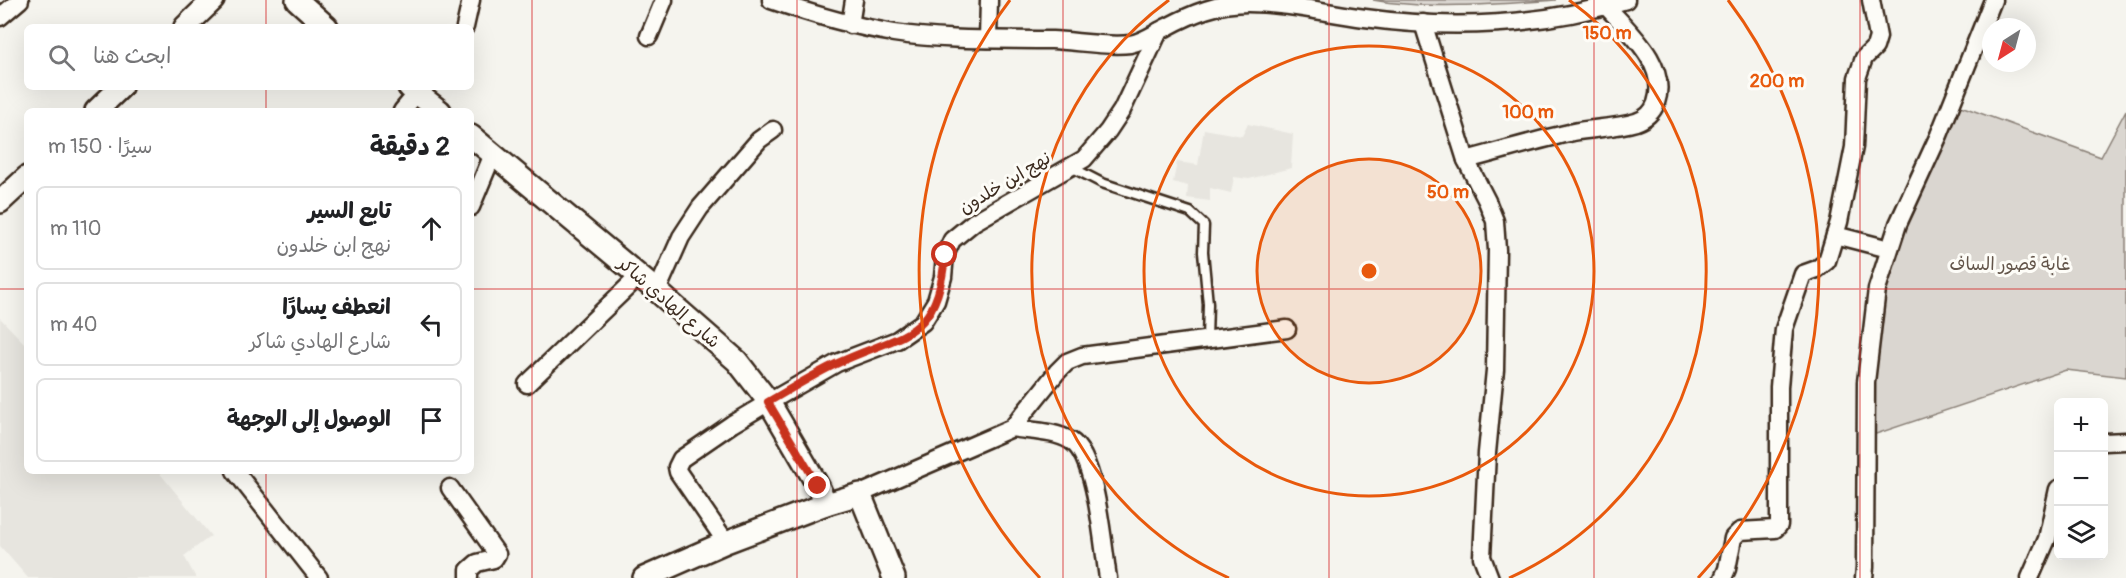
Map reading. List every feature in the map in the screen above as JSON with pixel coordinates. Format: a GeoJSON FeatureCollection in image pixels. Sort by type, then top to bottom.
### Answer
{"type":"FeatureCollection","features":[{"type":"Feature","properties":{"kind":"street"},"geometry":{"type":"LineString","coordinates":[[0,17],[20,0]]}},
{"type":"Feature","properties":{"kind":"street"},"geometry":{"type":"LineString","coordinates":[[188,24],[213,0]]}},
{"type":"Feature","properties":{"kind":"street"},"geometry":{"type":"LineString","coordinates":[[297,0],[324,24]]}},
{"type":"Feature","properties":{"kind":"street"},"geometry":{"type":"LineString","coordinates":[[466,24],[471,0]]}},
{"type":"Feature","properties":{"kind":"street"},"geometry":{"type":"LineString","coordinates":[[648,36],[664,0]]}},
{"type":"Feature","properties":{"kind":"street"},"geometry":{"type":"LineString","coordinates":[[771,0],[850,25],[920,36],[1124,45],[1224,2],[1298,6],[1366,18],[1423,23],[1497,23],[1574,14],[1626,0]]}},
{"type":"Feature","properties":{"kind":"street"},"geometry":{"type":"LineString","coordinates":[[850,25],[854,0]]}},
{"type":"Feature","properties":{"kind":"street"},"geometry":{"type":"LineString","coordinates":[[988,39],[989,0]]}},
{"type":"Feature","properties":{"kind":"street"},"geometry":{"type":"LineString","coordinates":[[1723,578],[1736,534],[1740,531],[1775,529],[1779,525],[1779,387],[1784,329],[1803,274],[1827,261],[1835,235],[1854,147],[1857,78],[1864,58],[1875,47],[1878,37],[1871,0]]}},
{"type":"Feature","properties":{"kind":"street"},"geometry":{"type":"LineString","coordinates":[[1864,578],[1866,382],[1877,289],[1898,224],[1939,135],[1993,0]]}},
{"type":"Feature","properties":{"kind":"street"},"geometry":{"type":"LineString","coordinates":[[1466,160],[1573,132],[1638,121],[1647,116],[1654,107],[1658,95],[1659,84],[1655,70],[1639,43],[1606,6]]}},
{"type":"Feature","properties":{"kind":"street"},"geometry":{"type":"LineString","coordinates":[[1423,23],[1466,160],[1495,221],[1497,250],[1495,370],[1487,453],[1482,557],[1490,578]]}},
{"type":"Feature","properties":{"kind":"street","name":"نهج ابن خلدون"},"geometry":{"type":"LineString","coordinates":[[726,542],[678,472],[678,462],[694,449],[768,402],[837,363],[897,340],[923,322],[936,301],[943,277],[945,255],[952,240],[974,222],[1084,159],[1095,148],[1122,110],[1159,31]]}},
{"type":"Feature","properties":{"kind":"street"},"geometry":{"type":"LineString","coordinates":[[99,108],[119,90]]}},
{"type":"Feature","properties":{"kind":"street"},"geometry":{"type":"LineString","coordinates":[[404,108],[416,90]]}},
{"type":"Feature","properties":{"kind":"street"},"geometry":{"type":"LineString","coordinates":[[418,90],[437,108]]}},
{"type":"Feature","properties":{"kind":"street"},"geometry":{"type":"LineString","coordinates":[[657,291],[681,237],[700,208],[759,140],[773,130]]}},
{"type":"Feature","properties":{"kind":"street","name":"شارع الهادي شاكر"},"geometry":{"type":"LineString","coordinates":[[474,138],[737,361],[768,402],[818,486],[826,504]]}},
{"type":"Feature","properties":{"kind":"street"},"geometry":{"type":"LineString","coordinates":[[474,200],[493,154]]}},
{"type":"Feature","properties":{"kind":"street"},"geometry":{"type":"LineString","coordinates":[[3,195],[24,179]]}},
{"type":"Feature","properties":{"kind":"street"},"geometry":{"type":"LineString","coordinates":[[1835,235],[1889,249]]}},
{"type":"Feature","properties":{"kind":"street"},"geometry":{"type":"LineString","coordinates":[[527,384],[639,276]]}},
{"type":"Feature","properties":{"kind":"street"},"geometry":{"type":"LineString","coordinates":[[653,576],[726,542],[826,504],[860,494],[1012,428],[1057,372],[1067,363],[1082,356],[1287,329]]}},
{"type":"Feature","properties":{"kind":"street"},"geometry":{"type":"LineString","coordinates":[[1012,428],[1063,437],[1072,441],[1081,450],[1092,480],[1108,578]]}},
{"type":"Feature","properties":{"kind":"street"},"geometry":{"type":"LineString","coordinates":[[2108,442],[2126,441]]}},
{"type":"Feature","properties":{"kind":"street"},"geometry":{"type":"LineString","coordinates":[[237,474],[320,578]]}},
{"type":"Feature","properties":{"kind":"street"},"geometry":{"type":"LineString","coordinates":[[450,488],[497,554],[494,559],[477,563],[469,570],[469,578]]}},
{"type":"Feature","properties":{"kind":"street"},"geometry":{"type":"LineString","coordinates":[[860,494],[894,578]]}},
{"type":"Feature","properties":{"kind":"street"},"geometry":{"type":"LineString","coordinates":[[2030,578],[2047,539],[2054,506]]}},
{"type":"Feature","properties":{"kind":"lane"},"geometry":{"type":"LineString","coordinates":[[1070,167],[1102,183],[1190,212],[1204,225],[1203,252],[1208,304],[1207,339]]}},
{"type":"Feature","properties":{"kind":"shaded area"},"geometry":{"type":"Polygon","coordinates":[[[1248,124],[1293,134],[1291,168],[1249,179],[1234,177],[1231,193],[1210,188],[1210,201],[1187,198],[1188,186],[1173,182],[1177,162],[1198,165],[1204,129],[1242,136],[1248,124]]]}},
{"type":"Feature","properties":{"kind":"shaded area"},"geometry":{"type":"Polygon","coordinates":[[[0,318],[24,343],[24,474],[160,474],[211,536],[184,556],[196,578],[28,578],[0,546],[0,318]]]}},
{"type":"Feature","properties":{"kind":"green space"},"geometry":{"type":"Polygon","coordinates":[[[1373,0],[1556,0],[1417,5],[1373,0]]]}},
{"type":"Feature","properties":{"kind":"green space","name":"غابة قصور الساف"},"geometry":{"type":"Polygon","coordinates":[[[1958,105],[2101,157],[2126,110],[2126,377],[2066,370],[1870,436],[1881,288],[1900,224],[1958,105]]]}},
{"type":"Feature","properties":{"kind":"route"},"geometry":{"type":"LineString","coordinates":[[818,486],[768,402],[837,363],[897,340],[923,322],[936,301],[943,277],[945,255]]}}]}
